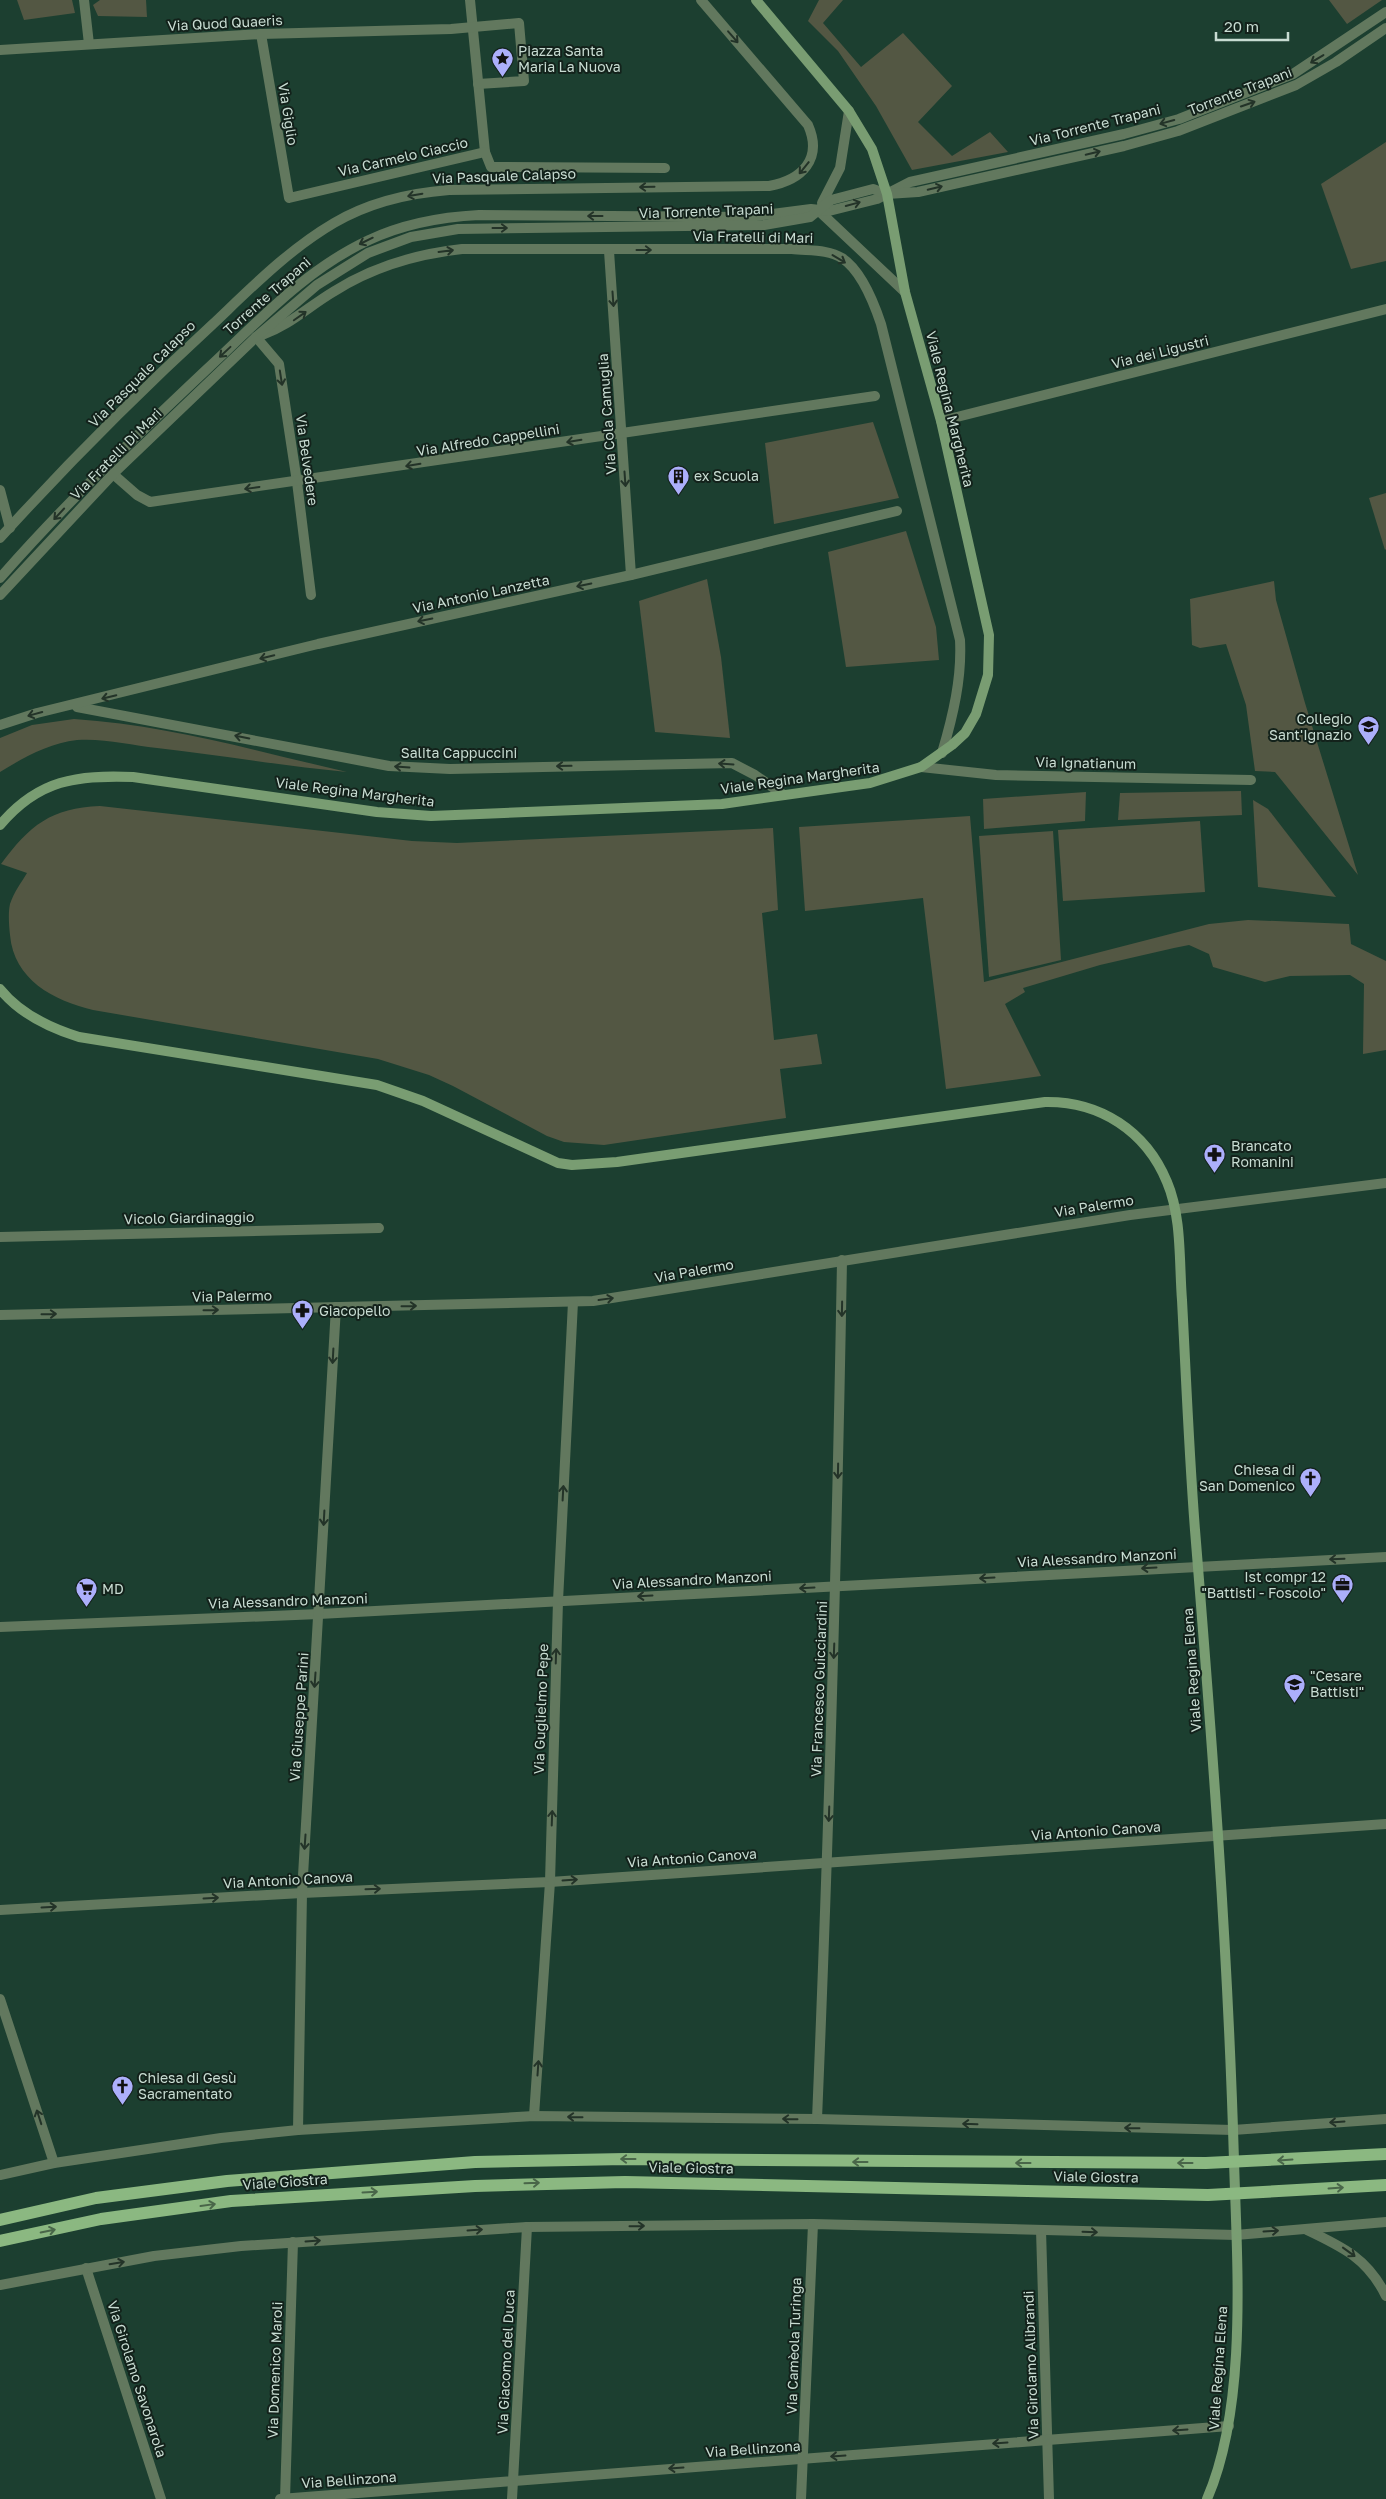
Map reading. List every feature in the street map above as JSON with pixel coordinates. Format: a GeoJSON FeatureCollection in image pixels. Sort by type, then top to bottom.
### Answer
{"type":"FeatureCollection","features":[{"type":"Feature","properties":{"kind":"main road","name":"Viale Regina Margherita"},"geometry":{"type":"LineString","coordinates":[[0,824],[34,794],[55,784],[77,777],[102,776],[133,777],[377,812],[431,816],[722,804],[870,783],[921,767],[942,753],[965,733],[976,714],[988,675],[990,650],[985,612],[941,421],[905,292],[886,194],[872,149],[849,111],[756,0]]}},
{"type":"Feature","properties":{"kind":"main road"},"geometry":{"type":"LineString","coordinates":[[0,989],[18,1007],[36,1020],[79,1037],[377,1085],[423,1101],[540,1156],[572,1165],[617,1162],[1016,1105],[1051,1101],[1076,1103],[1112,1117],[1134,1134],[1161,1170],[1170,1188],[1175,1209]]}},
{"type":"Feature","properties":{"kind":"main road","name":"Viale Regina Elena"},"geometry":{"type":"LineString","coordinates":[[1175,1209],[1218,1836],[1235,2194],[1236,2343],[1224,2453],[1207,2499]]}},
{"type":"Feature","properties":{"kind":"main road","name":"Viale Giostra"},"geometry":{"type":"LineString","coordinates":[[0,2220],[96,2198],[218,2182],[475,2162],[625,2159],[836,2162],[1234,2162],[1386,2154]]}},
{"type":"Feature","properties":{"kind":"main road","name":"Viale Giostra"},"geometry":{"type":"LineString","coordinates":[[0,2242],[101,2219],[231,2201],[493,2185],[625,2182],[1235,2194],[1386,2185]]}},
{"type":"Feature","properties":{"kind":"street"},"geometry":{"type":"LineString","coordinates":[[84,0],[89,44]]}},
{"type":"Feature","properties":{"kind":"street"},"geometry":{"type":"LineString","coordinates":[[470,0],[485,152]]}},
{"type":"Feature","properties":{"kind":"street","name":"Via Pasquale Calapso"},"geometry":{"type":"LineString","coordinates":[[0,538],[185,350],[257,282],[300,245],[349,215],[409,196],[443,190],[769,186],[793,179],[804,169],[814,150],[814,138],[808,125],[702,0]]}},
{"type":"Feature","properties":{"kind":"street","name":"Via Torrente Trapani"},"geometry":{"type":"LineString","coordinates":[[256,337],[304,294],[334,273],[368,253],[425,234],[481,228],[755,225],[810,217],[818,210],[829,211],[877,199],[910,182],[1124,134],[1179,119],[1293,74],[1386,12]]}},
{"type":"Feature","properties":{"kind":"street","name":"Via Quod Quaeris"},"geometry":{"type":"LineString","coordinates":[[0,50],[261,34],[451,29],[519,23],[524,81],[478,84]]}},
{"type":"Feature","properties":{"kind":"street","name":"Torrente Trapani"},"geometry":{"type":"LineString","coordinates":[[886,194],[927,190],[1124,146],[1178,130],[1296,85],[1336,62],[1386,28]]}},
{"type":"Feature","properties":{"kind":"street","name":"Via Giglio"},"geometry":{"type":"LineString","coordinates":[[261,34],[288,198]]}},
{"type":"Feature","properties":{"kind":"street"},"geometry":{"type":"LineString","coordinates":[[849,111],[840,168],[818,210],[905,292]]}},
{"type":"Feature","properties":{"kind":"street","name":"Via Carmelo Ciaccio"},"geometry":{"type":"LineString","coordinates":[[288,198],[485,152],[491,168],[665,168]]}},
{"type":"Feature","properties":{"kind":"street","name":"Torrente Trapani"},"geometry":{"type":"LineString","coordinates":[[0,578],[97,474],[292,290],[316,270],[368,240],[410,225],[455,216],[748,217],[811,209],[818,210]]}},
{"type":"Feature","properties":{"kind":"street","name":"Via Fratelli di Mari"},"geometry":{"type":"LineString","coordinates":[[256,337],[283,327],[333,292],[358,278],[418,256],[462,249],[809,251],[826,252],[842,258],[854,270],[870,298],[884,333],[960,640],[959,675],[952,720],[942,753]]}},
{"type":"Feature","properties":{"kind":"street","name":"Via Cola Camuglia"},"geometry":{"type":"LineString","coordinates":[[609,250],[631,575]]}},
{"type":"Feature","properties":{"kind":"street","name":"Via dei Ligustri"},"geometry":{"type":"LineString","coordinates":[[941,421],[1386,309]]}},
{"type":"Feature","properties":{"kind":"street","name":"Via Fratelli Di Mari"},"geometry":{"type":"LineString","coordinates":[[0,595],[113,474],[256,337]]}},
{"type":"Feature","properties":{"kind":"street","name":"Via Belvedere"},"geometry":{"type":"LineString","coordinates":[[256,337],[279,364],[297,482],[311,595]]}},
{"type":"Feature","properties":{"kind":"street","name":"Via Alfredo Cappellini"},"geometry":{"type":"LineString","coordinates":[[113,474],[137,495],[150,502],[875,396]]}},
{"type":"Feature","properties":{"kind":"street"},"geometry":{"type":"LineString","coordinates":[[0,490],[10,528]]}},
{"type":"Feature","properties":{"kind":"street","name":"Via Antonio Lanzetta"},"geometry":{"type":"LineString","coordinates":[[0,725],[37,713],[318,644],[631,575],[897,511]]}},
{"type":"Feature","properties":{"kind":"street","name":"Salita Cappuccini"},"geometry":{"type":"LineString","coordinates":[[71,706],[390,766],[450,769],[732,763],[755,774],[784,795]]}},
{"type":"Feature","properties":{"kind":"street","name":"Via Ignatianum"},"geometry":{"type":"LineString","coordinates":[[921,767],[996,775],[1251,780]]}},
{"type":"Feature","properties":{"kind":"street","name":"Via Palermo"},"geometry":{"type":"LineString","coordinates":[[0,1315],[573,1302],[639,1294],[842,1260],[1175,1209],[1386,1183]]}},
{"type":"Feature","properties":{"kind":"street","name":"Vicolo Giardinaggio"},"geometry":{"type":"LineString","coordinates":[[0,1236],[379,1228]]}},
{"type":"Feature","properties":{"kind":"street","name":"Via Francesco Guicciardini"},"geometry":{"type":"LineString","coordinates":[[817,2119],[828,1863],[836,1587],[842,1260]]}},
{"type":"Feature","properties":{"kind":"street","name":"Via Guglielmo Pepe"},"geometry":{"type":"LineString","coordinates":[[534,2116],[550,1882],[558,1601],[573,1302]]}},
{"type":"Feature","properties":{"kind":"street","name":"Via Giuseppe Parini"},"geometry":{"type":"LineString","coordinates":[[298,2130],[302,1892],[336,1307]]}},
{"type":"Feature","properties":{"kind":"street","name":"Via Alessandro Manzoni"},"geometry":{"type":"LineString","coordinates":[[0,1627],[319,1614],[1386,1557]]}},
{"type":"Feature","properties":{"kind":"street","name":"Via Antonio Canova"},"geometry":{"type":"LineString","coordinates":[[0,1910],[302,1892],[550,1882],[1386,1824]]}},
{"type":"Feature","properties":{"kind":"street"},"geometry":{"type":"LineString","coordinates":[[0,1999],[54,2163]]}},
{"type":"Feature","properties":{"kind":"street"},"geometry":{"type":"LineString","coordinates":[[0,2174],[54,2163],[220,2138],[298,2130],[534,2116],[817,2119],[1233,2130],[1386,2119]]}},
{"type":"Feature","properties":{"kind":"street"},"geometry":{"type":"LineString","coordinates":[[0,2285],[154,2256],[292,2242],[527,2227],[813,2224],[1236,2235],[1386,2222]]}},
{"type":"Feature","properties":{"kind":"street","name":"Via Camèola Turinga"},"geometry":{"type":"LineString","coordinates":[[801,2499],[813,2224]]}},
{"type":"Feature","properties":{"kind":"street","name":"Via Giacomo del Duca"},"geometry":{"type":"LineString","coordinates":[[512,2499],[527,2227]]}},
{"type":"Feature","properties":{"kind":"street","name":"Via Girolamo Alibrandi"},"geometry":{"type":"LineString","coordinates":[[1041,2230],[1049,2499]]}},
{"type":"Feature","properties":{"kind":"street"},"geometry":{"type":"LineString","coordinates":[[1306,2230],[1345,2248],[1359,2259],[1378,2281],[1386,2296]]}},
{"type":"Feature","properties":{"kind":"street","name":"Via Domenico Maroli"},"geometry":{"type":"LineString","coordinates":[[285,2499],[292,2242]]}},
{"type":"Feature","properties":{"kind":"street","name":"Via Girolamo Savonarola"},"geometry":{"type":"LineString","coordinates":[[86,2268],[162,2499]]}},
{"type":"Feature","properties":{"kind":"street","name":"Via Bellinzona"},"geometry":{"type":"LineString","coordinates":[[280,2499],[1228,2426]]}},
{"type":"Feature","properties":{"kind":"green space"},"geometry":{"type":"Polygon","coordinates":[[[17,0],[72,0],[75,13],[24,20],[17,0]]]}},
{"type":"Feature","properties":{"kind":"green space"},"geometry":{"type":"Polygon","coordinates":[[[100,0],[146,0],[147,17],[98,16],[93,5],[100,0]]]}},
{"type":"Feature","properties":{"kind":"green space"},"geometry":{"type":"Polygon","coordinates":[[[819,0],[843,0],[823,23],[861,67],[903,33],[952,86],[918,122],[952,156],[990,132],[1008,152],[912,170],[876,106],[838,51],[808,21],[819,0]]]}},
{"type":"Feature","properties":{"kind":"green space"},"geometry":{"type":"Polygon","coordinates":[[[1329,0],[1382,0],[1347,24],[1329,0]]]}},
{"type":"Feature","properties":{"kind":"green space"},"geometry":{"type":"Polygon","coordinates":[[[1386,142],[1386,261],[1351,269],[1321,184],[1386,142]]]}},
{"type":"Feature","properties":{"kind":"green space"},"geometry":{"type":"Polygon","coordinates":[[[873,422],[899,498],[774,524],[765,443],[873,422]]]}},
{"type":"Feature","properties":{"kind":"green space"},"geometry":{"type":"Polygon","coordinates":[[[1386,493],[1386,549],[1385,550],[1369,498],[1386,493]]]}},
{"type":"Feature","properties":{"kind":"green space"},"geometry":{"type":"Polygon","coordinates":[[[906,531],[936,627],[939,660],[846,667],[828,552],[906,531]]]}},
{"type":"Feature","properties":{"kind":"green space"},"geometry":{"type":"Polygon","coordinates":[[[707,579],[721,657],[730,738],[655,732],[639,601],[707,579]]]}},
{"type":"Feature","properties":{"kind":"green space"},"geometry":{"type":"Polygon","coordinates":[[[1274,581],[1276,600],[1305,703],[1358,875],[1275,772],[1255,771],[1246,705],[1226,644],[1200,648],[1192,645],[1190,599],[1274,581]]]}},
{"type":"Feature","properties":{"kind":"green space"},"geometry":{"type":"Polygon","coordinates":[[[74,719],[109,722],[177,733],[347,772],[107,741],[77,740],[46,748],[0,772],[0,738],[32,725],[74,719]]]}},
{"type":"Feature","properties":{"kind":"green space"},"geometry":{"type":"Polygon","coordinates":[[[1241,791],[1242,815],[1118,820],[1120,793],[1241,791]]]}},
{"type":"Feature","properties":{"kind":"green space"},"geometry":{"type":"Polygon","coordinates":[[[1086,792],[1085,821],[984,829],[983,799],[1086,792]]]}},
{"type":"Feature","properties":{"kind":"green space"},"geometry":{"type":"Polygon","coordinates":[[[1253,800],[1268,809],[1336,897],[1258,887],[1253,800]]]}},
{"type":"Feature","properties":{"kind":"green space"},"geometry":{"type":"Polygon","coordinates":[[[100,806],[412,841],[457,843],[773,828],[778,910],[762,913],[774,1040],[817,1034],[822,1064],[780,1069],[786,1118],[604,1145],[564,1142],[547,1136],[429,1075],[378,1059],[78,1006],[50,994],[38,986],[27,976],[19,964],[13,951],[9,911],[10,904],[27,873],[1,864],[22,839],[43,821],[68,810],[100,806]]]}},
{"type":"Feature","properties":{"kind":"green space"},"geometry":{"type":"Polygon","coordinates":[[[970,816],[984,982],[1209,924],[1248,920],[1349,924],[1351,944],[1386,961],[1386,1050],[1363,1054],[1364,984],[1350,975],[1290,976],[1265,982],[1213,967],[1209,954],[1189,945],[1100,965],[1023,988],[1025,992],[1005,1004],[1041,1076],[946,1089],[923,898],[805,911],[799,827],[970,816]]]}},
{"type":"Feature","properties":{"kind":"green space"},"geometry":{"type":"Polygon","coordinates":[[[1200,821],[1205,892],[1063,901],[1058,830],[1200,821]]]}},
{"type":"Feature","properties":{"kind":"green space"},"geometry":{"type":"Polygon","coordinates":[[[1053,831],[1061,960],[989,977],[979,836],[1053,831]]]}},
{"type":"Feature","properties":{"kind":"place","name":"Piazza Santa Maria La Nuova"},"geometry":{"type":"Point","coordinates":[502,78]}},
{"type":"Feature","properties":{"kind":"place","name":"ex Scuola"},"geometry":{"type":"Point","coordinates":[678,495]}},
{"type":"Feature","properties":{"kind":"place","name":"Collegio Sant'Ignazio"},"geometry":{"type":"Point","coordinates":[1368,746]}},
{"type":"Feature","properties":{"kind":"place","name":"Brancato Romanini"},"geometry":{"type":"Point","coordinates":[1215,1173]}},
{"type":"Feature","properties":{"kind":"place","name":"Giacopello"},"geometry":{"type":"Point","coordinates":[303,1330]}},
{"type":"Feature","properties":{"kind":"place","name":"Chiesa di San Domenico"},"geometry":{"type":"Point","coordinates":[1311,1497]}},
{"type":"Feature","properties":{"kind":"place","name":"Ist compr 12 \"Battisti - Foscolo\""},"geometry":{"type":"Point","coordinates":[1342,1604]}},
{"type":"Feature","properties":{"kind":"place","name":"MD"},"geometry":{"type":"Point","coordinates":[86,1608]}},
{"type":"Feature","properties":{"kind":"place","name":"\"Cesare Battisti\""},"geometry":{"type":"Point","coordinates":[1294,1703]}},
{"type":"Feature","properties":{"kind":"place","name":"Chiesa di Gesù Sacramentato"},"geometry":{"type":"Point","coordinates":[122,2105]}}]}
